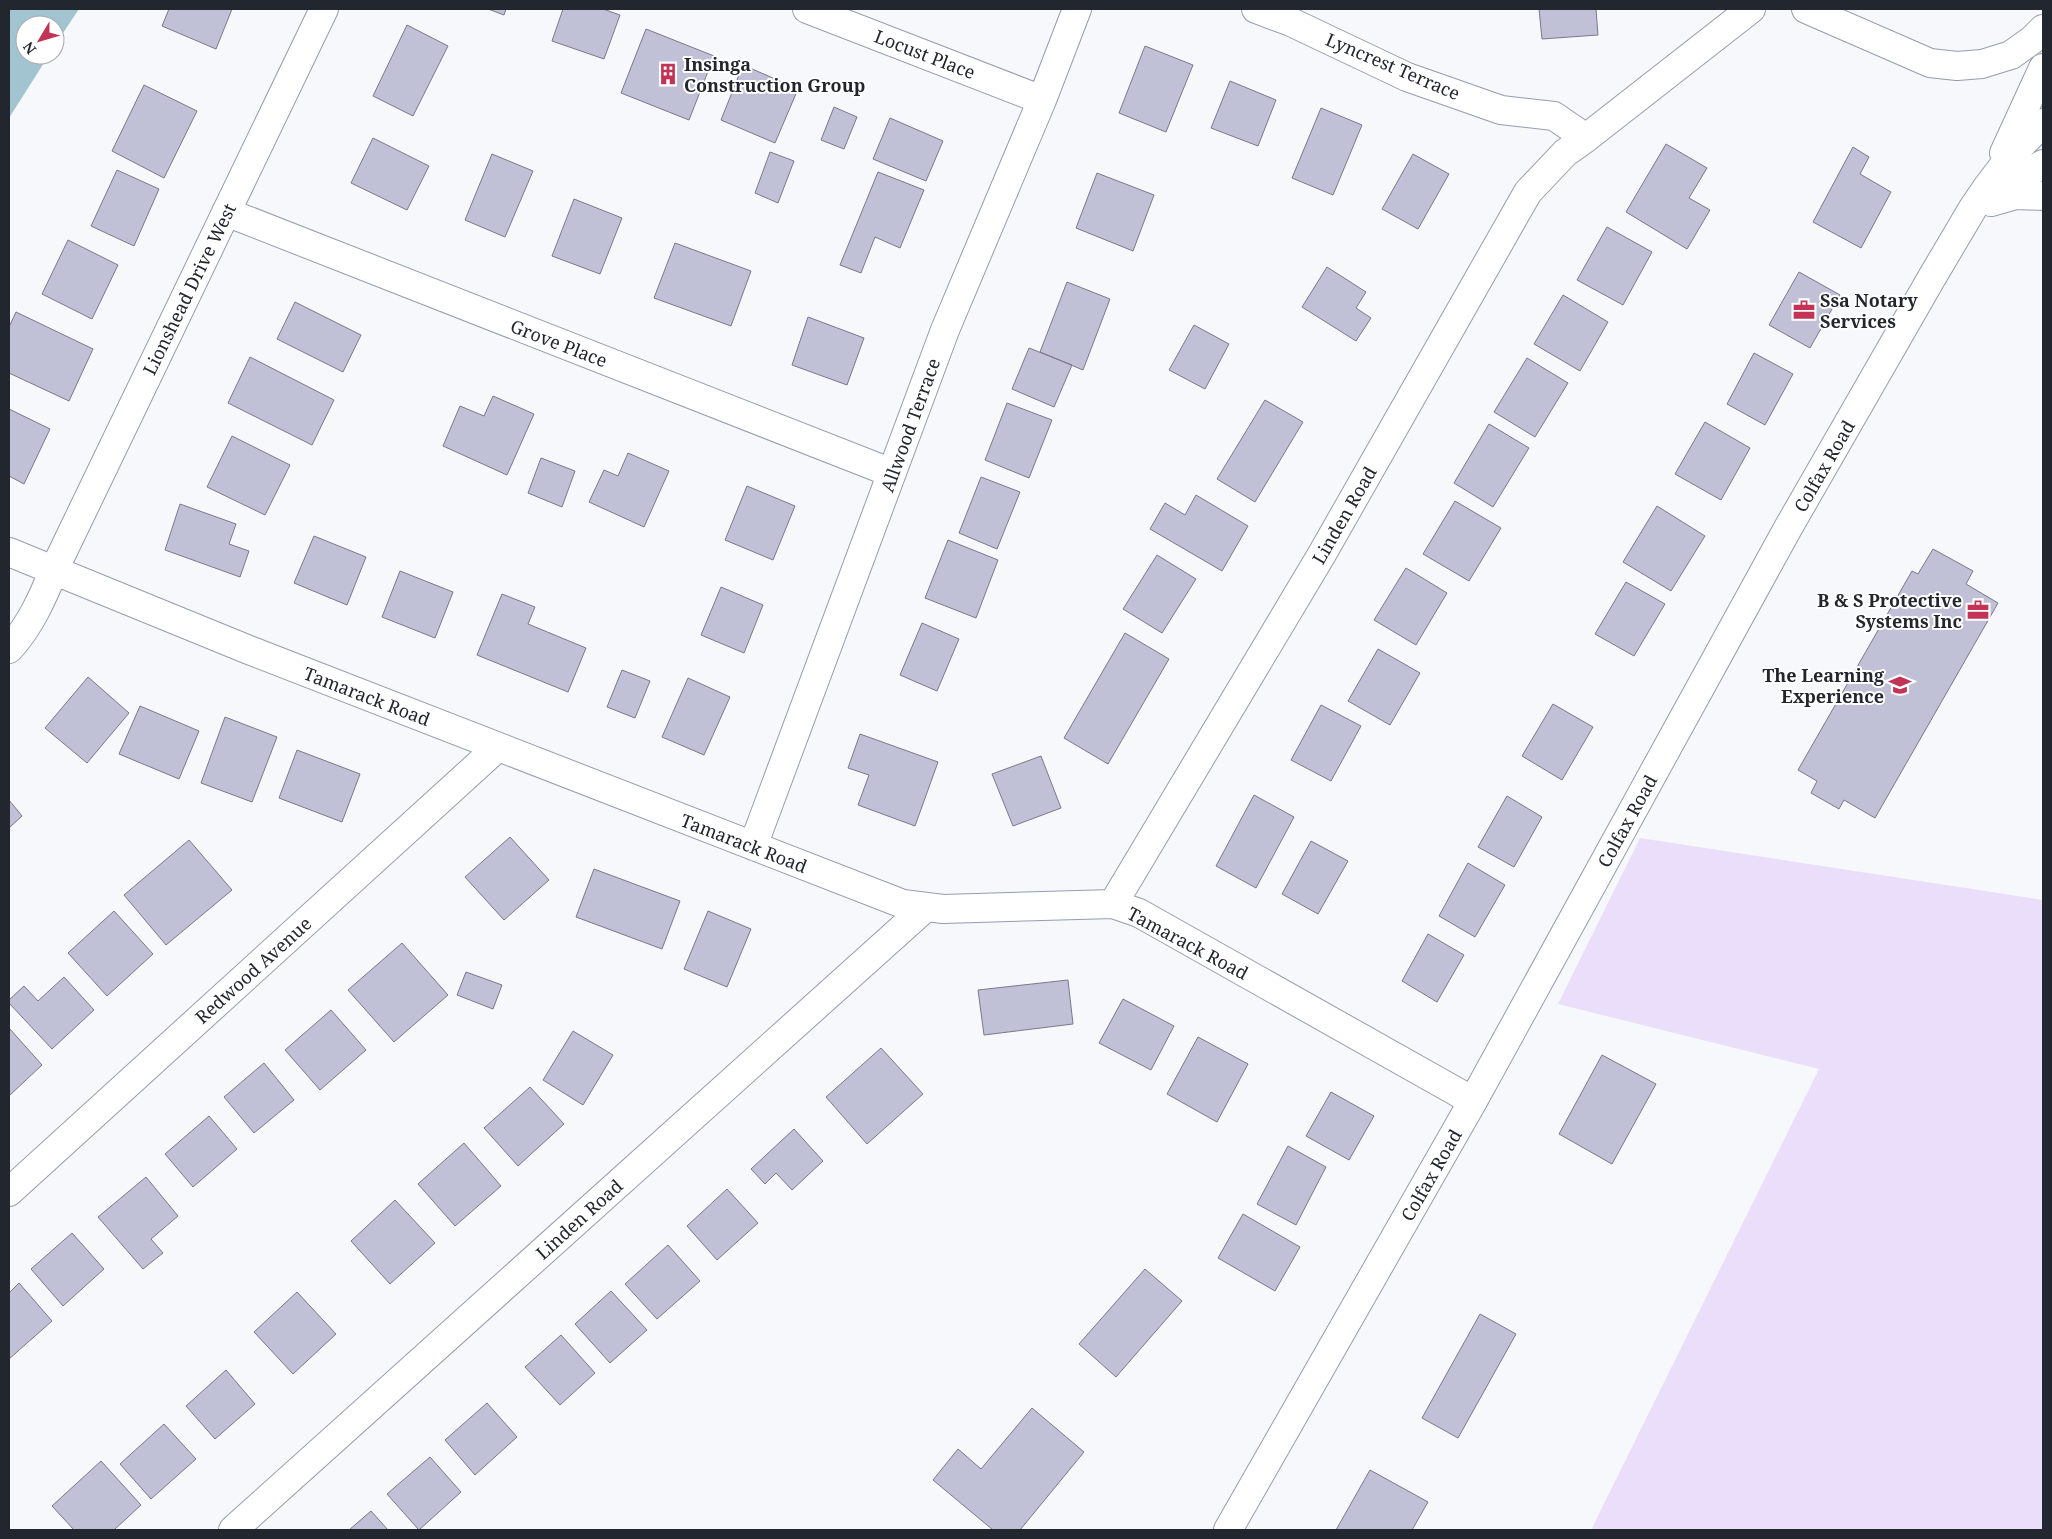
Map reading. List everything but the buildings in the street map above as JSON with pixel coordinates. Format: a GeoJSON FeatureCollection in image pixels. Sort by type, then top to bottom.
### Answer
{"type":"FeatureCollection","features":[{"type":"Feature","properties":{"kind":"street","name":"Lionshead Drive West"},"geometry":{"type":"LineString","coordinates":[[9,649],[39,606],[54,570],[324,9]]}},
{"type":"Feature","properties":{"kind":"street","name":"Locust Place"},"geometry":{"type":"LineString","coordinates":[[807,9],[1042,100]]}},
{"type":"Feature","properties":{"kind":"street","name":"Allwood Terrace"},"geometry":{"type":"LineString","coordinates":[[753,846],[945,330],[1042,100],[1077,9]]}},
{"type":"Feature","properties":{"kind":"street","name":"Lyncrest Terrace"},"geometry":{"type":"LineString","coordinates":[[1256,9],[1291,22],[1407,77],[1501,110],[1554,116],[1586,138]]}},
{"type":"Feature","properties":{"kind":"street"},"geometry":{"type":"LineString","coordinates":[[1586,138],[1751,9]]}},
{"type":"Feature","properties":{"kind":"street"},"geometry":{"type":"LineString","coordinates":[[1806,9],[1930,63],[1957,66],[1982,64],[2011,55],[2032,40],[2043,29]]}},
{"type":"Feature","properties":{"kind":"street"},"geometry":{"type":"LineString","coordinates":[[1981,197],[2043,68]]}},
{"type":"Feature","properties":{"kind":"street","name":"Colfax Road"},"geometry":{"type":"LineString","coordinates":[[1228,1530],[1473,1101],[1788,528],[1981,197],[2014,152],[2043,123]]}},
{"type":"Feature","properties":{"kind":"street","name":"Linden Road"},"geometry":{"type":"LineString","coordinates":[[1113,904],[1322,554],[1528,192],[1564,153],[1586,138]]}},
{"type":"Feature","properties":{"kind":"street"},"geometry":{"type":"LineString","coordinates":[[1981,197],[2043,164]]}},
{"type":"Feature","properties":{"kind":"street"},"geometry":{"type":"LineString","coordinates":[[1981,197],[2043,196]]}},
{"type":"Feature","properties":{"kind":"street","name":"Grove Place"},"geometry":{"type":"LineString","coordinates":[[226,212],[892,473]]}},
{"type":"Feature","properties":{"kind":"street","name":"Tamarack Road"},"geometry":{"type":"LineString","coordinates":[[9,552],[249,650],[903,904],[942,909],[1113,904],[1139,913],[1473,1101]]}},
{"type":"Feature","properties":{"kind":"street","name":"Redwood Avenue"},"geometry":{"type":"LineString","coordinates":[[9,1192],[498,747]]}},
{"type":"Feature","properties":{"kind":"street","name":"Linden Road"},"geometry":{"type":"LineString","coordinates":[[233,1530],[926,907]]}},
{"type":"Feature","properties":{"kind":"shaded area"},"geometry":{"type":"Polygon","coordinates":[[[1640,838],[2043,900],[2043,1530],[1591,1530],[1819,1069],[1558,1004],[1640,838]]]}},
{"type":"Feature","properties":{"kind":"water"},"geometry":{"type":"Polygon","coordinates":[[[9,9],[79,9],[65,30],[65,15],[15,15],[15,65],[43,65],[9,118],[9,9]]]}},
{"type":"Feature","properties":{"kind":"place","name":"Insinga Construction Group"},"geometry":{"type":"Point","coordinates":[668,74]}},
{"type":"Feature","properties":{"kind":"place","name":"Ssa Notary Services"},"geometry":{"type":"Point","coordinates":[1804,310]}},
{"type":"Feature","properties":{"kind":"place","name":"B & S Protective Systems Inc"},"geometry":{"type":"Point","coordinates":[1978,610]}},
{"type":"Feature","properties":{"kind":"place","name":"The Learning Experience"},"geometry":{"type":"Point","coordinates":[1900,685]}}]}
